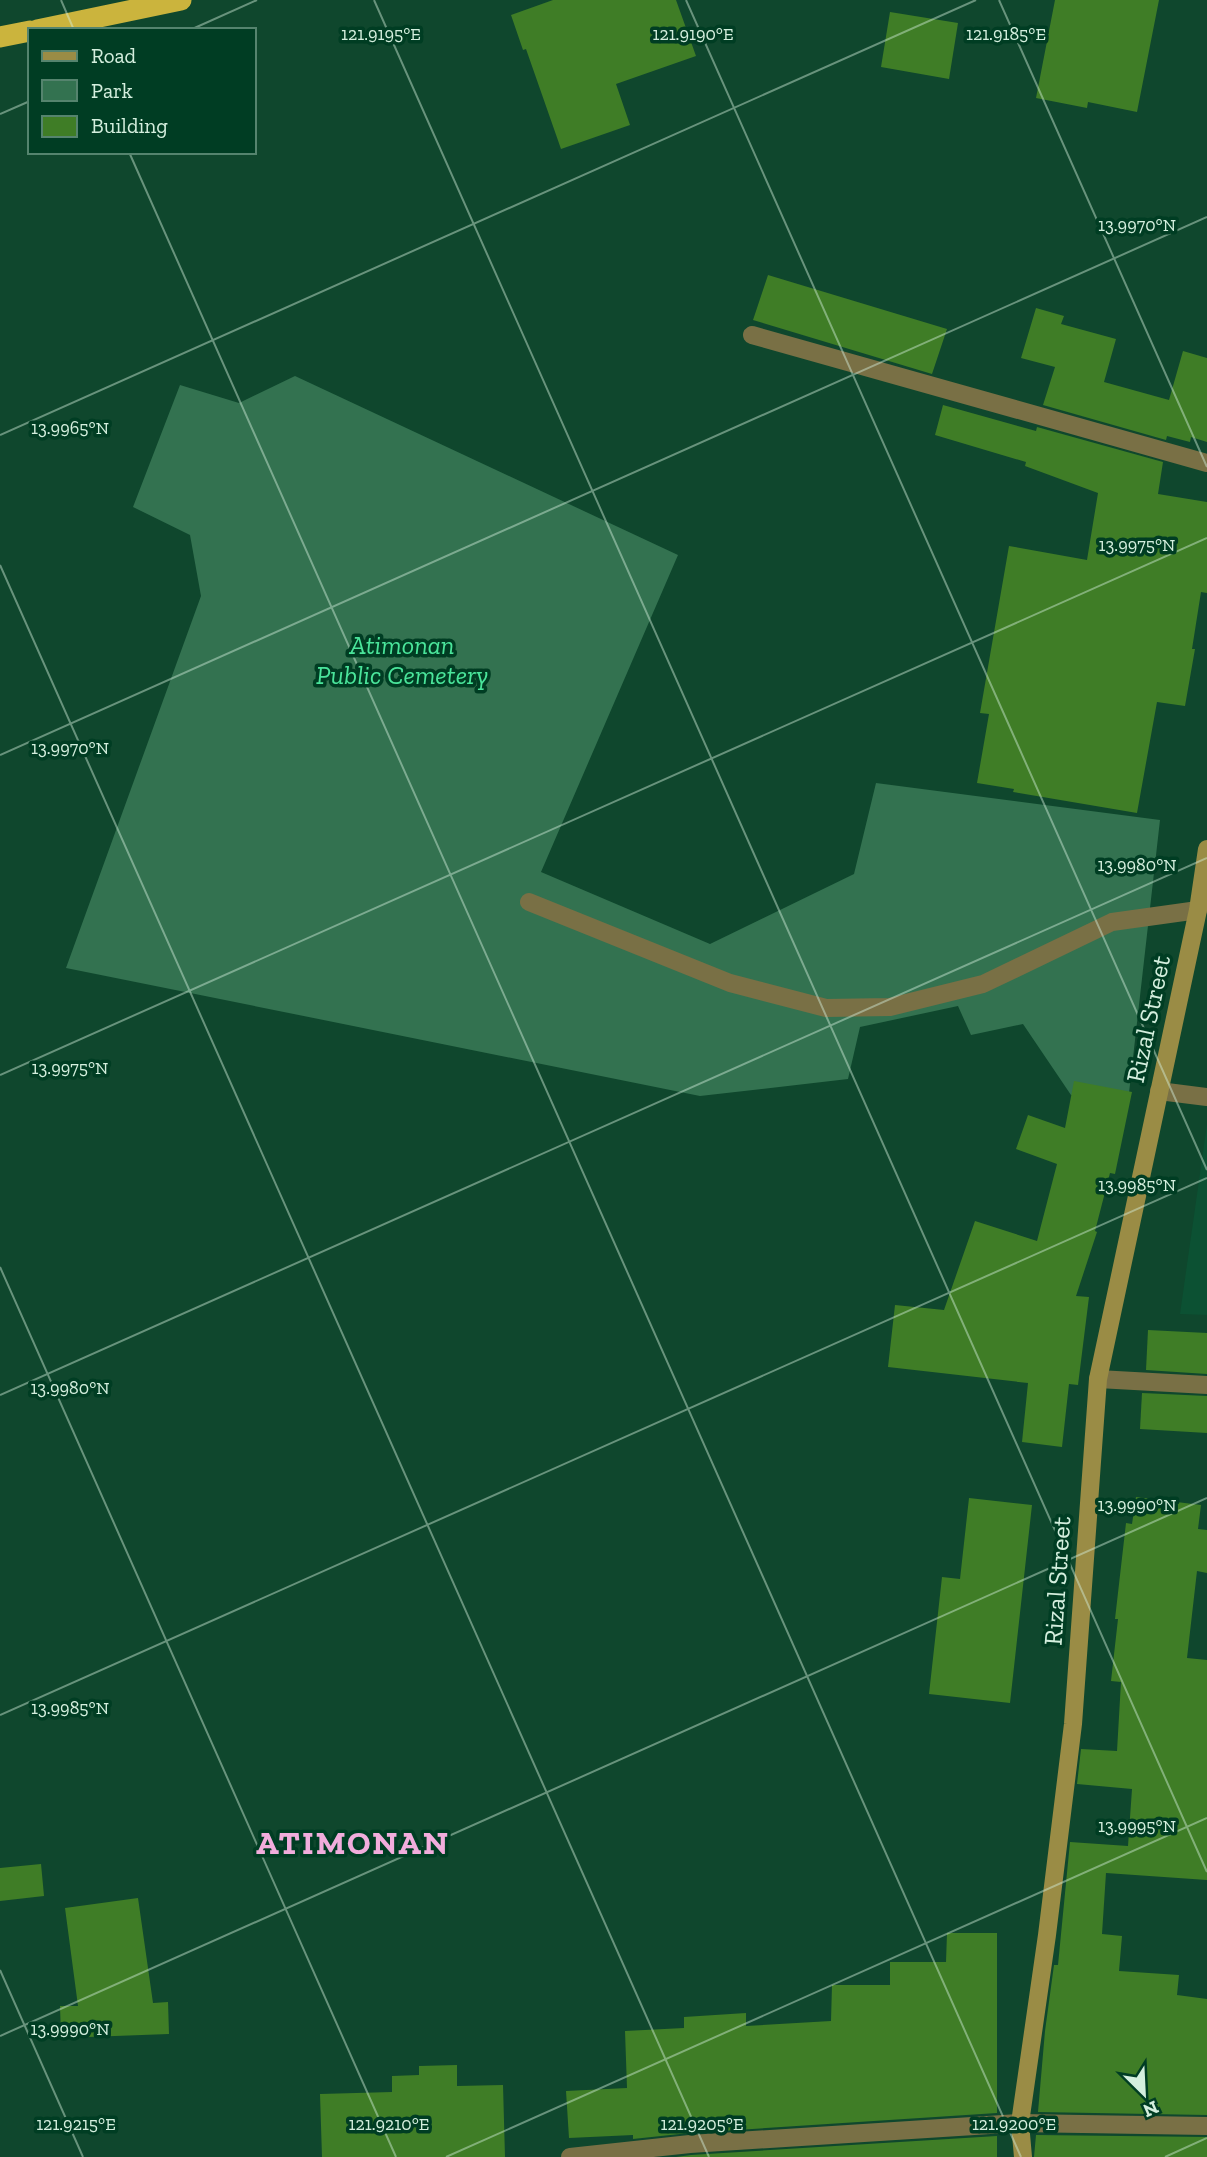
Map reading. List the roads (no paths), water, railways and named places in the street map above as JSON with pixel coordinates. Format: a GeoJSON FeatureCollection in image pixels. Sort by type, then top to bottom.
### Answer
{"type":"FeatureCollection","features":[{"type":"Feature","properties":{"kind":"highway"},"geometry":{"type":"LineString","coordinates":[[47,28],[181,0]]}},
{"type":"Feature","properties":{"kind":"highway"},"geometry":{"type":"LineString","coordinates":[[0,37],[28,31]]}},
{"type":"Feature","properties":{"kind":"main road","name":"Rizal Street"},"geometry":{"type":"LineString","coordinates":[[1023,2157],[1020,2123],[1073,1724],[1098,1379],[1198,911],[1207,849]]}},
{"type":"Feature","properties":{"kind":"street"},"geometry":{"type":"LineString","coordinates":[[752,335],[1207,463]]}},
{"type":"Feature","properties":{"kind":"street"},"geometry":{"type":"LineString","coordinates":[[529,902],[730,983],[826,1007],[890,1007],[983,984],[1112,922],[1198,911]]}},
{"type":"Feature","properties":{"kind":"street"},"geometry":{"type":"LineString","coordinates":[[1160,1091],[1207,1097]]}},
{"type":"Feature","properties":{"kind":"street"},"geometry":{"type":"LineString","coordinates":[[1098,1379],[1207,1385]]}},
{"type":"Feature","properties":{"kind":"street"},"geometry":{"type":"LineString","coordinates":[[570,2157],[1020,2123],[1207,2126]]}},
{"type":"Feature","properties":{"kind":"district","name":"ATIMONAN"},"geometry":{"type":"Point","coordinates":[353,1842]}},
{"type":"Feature","properties":{"kind":"park label","name":"Atimonan Public Cemetery"},"geometry":{"type":"Point","coordinates":[402,660]}}]}
